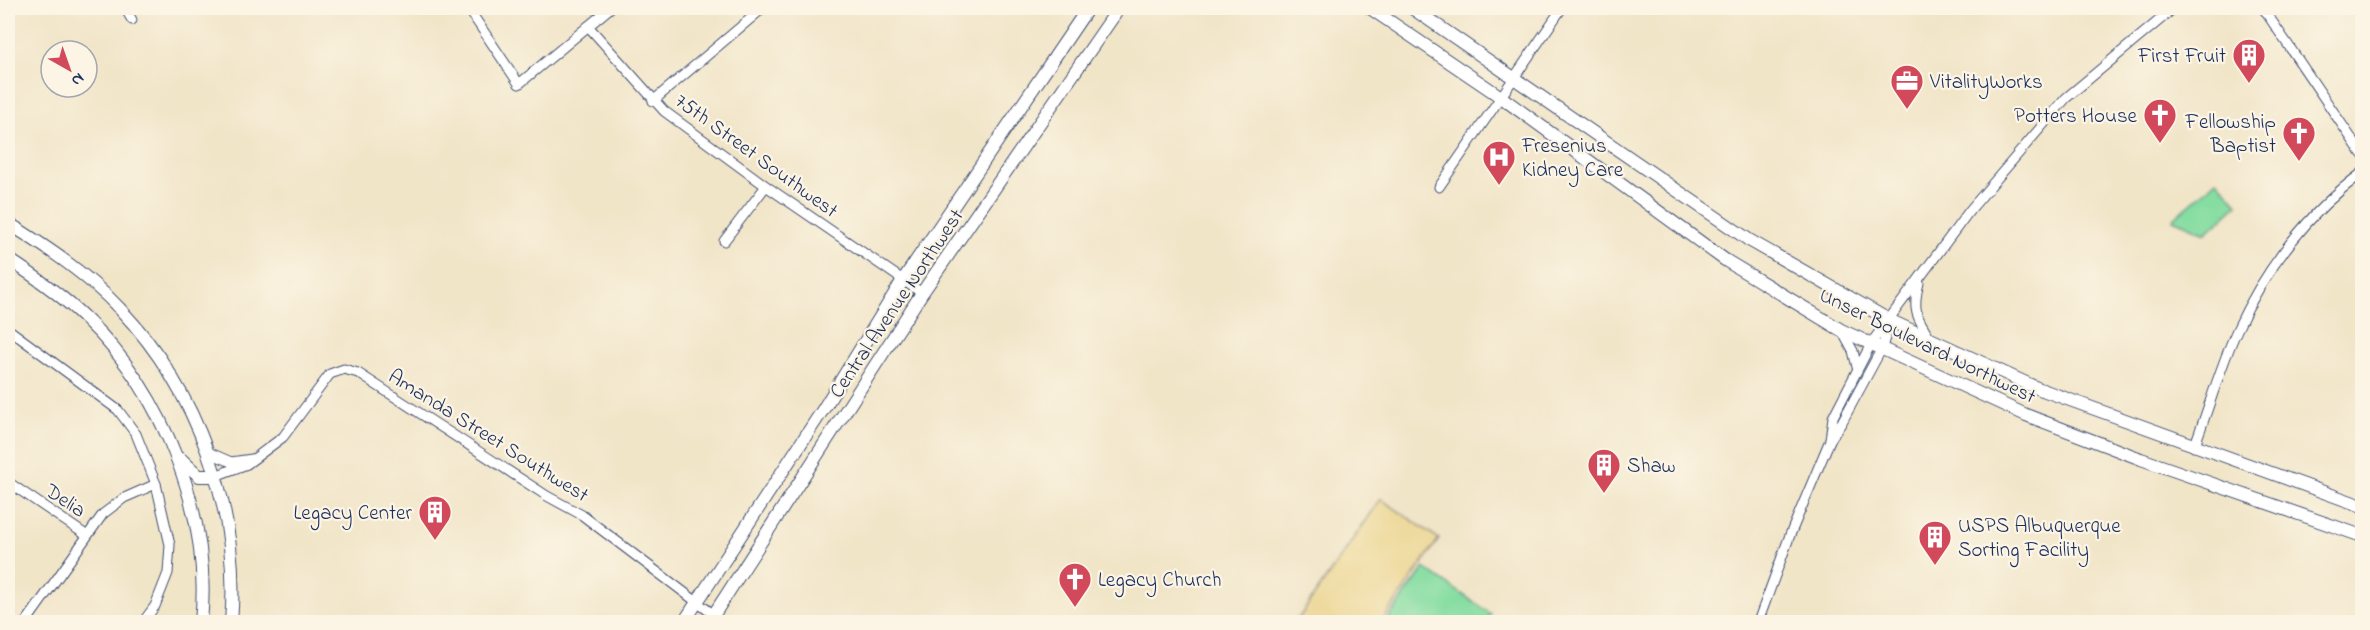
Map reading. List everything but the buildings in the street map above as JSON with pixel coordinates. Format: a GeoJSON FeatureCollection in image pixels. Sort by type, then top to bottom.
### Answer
{"type":"FeatureCollection","features":[{"type":"Feature","properties":{"kind":"main road"},"geometry":{"type":"LineString","coordinates":[[684,622],[903,280],[1088,8]]}},
{"type":"Feature","properties":{"kind":"main road","name":"Central Avenue Northwest"},"geometry":{"type":"LineString","coordinates":[[712,619],[922,294],[1119,8]]}},
{"type":"Feature","properties":{"kind":"main road","name":"Unser Boulevard Northwest"},"geometry":{"type":"LineString","coordinates":[[1370,8],[1501,97],[1725,261],[1841,330],[2036,419],[2140,459],[2362,536]]}},
{"type":"Feature","properties":{"kind":"main road","name":"Unser Boulevard Northwest"},"geometry":{"type":"LineString","coordinates":[[1412,8],[1749,240],[1889,320],[2037,388],[2194,447],[2362,506]]}},
{"type":"Feature","properties":{"kind":"main road"},"geometry":{"type":"LineString","coordinates":[[8,223],[80,272],[121,310],[171,375],[208,452],[215,476],[231,558],[231,622]]}},
{"type":"Feature","properties":{"kind":"main road"},"geometry":{"type":"LineString","coordinates":[[8,259],[42,281],[88,320],[147,397],[175,451],[194,514],[202,564],[201,622]]}},
{"type":"Feature","properties":{"kind":"main road"},"geometry":{"type":"LineString","coordinates":[[175,451],[191,471],[199,476],[215,476]]}},
{"type":"Feature","properties":{"kind":"street"},"geometry":{"type":"LineString","coordinates":[[125,8],[132,20]]}},
{"type":"Feature","properties":{"kind":"street"},"geometry":{"type":"LineString","coordinates":[[468,8],[519,84],[610,8]]}},
{"type":"Feature","properties":{"kind":"street"},"geometry":{"type":"LineString","coordinates":[[653,101],[763,8]]}},
{"type":"Feature","properties":{"kind":"street"},"geometry":{"type":"LineString","coordinates":[[1439,187],[1563,8]]}},
{"type":"Feature","properties":{"kind":"street"},"geometry":{"type":"LineString","coordinates":[[1758,622],[1790,535],[1830,440],[1842,422],[1889,320],[1976,203],[2066,98],[2174,8]]}},
{"type":"Feature","properties":{"kind":"street"},"geometry":{"type":"LineString","coordinates":[[2263,8],[2362,154]]}},
{"type":"Feature","properties":{"kind":"street","name":"75th Street Southwest"},"geometry":{"type":"LineString","coordinates":[[588,26],[653,101],[766,186],[922,294]]}},
{"type":"Feature","properties":{"kind":"street"},"geometry":{"type":"LineString","coordinates":[[2194,447],[2237,331],[2274,266],[2323,205],[2362,173]]}},
{"type":"Feature","properties":{"kind":"street"},"geometry":{"type":"LineString","coordinates":[[723,241],[766,186]]}},
{"type":"Feature","properties":{"kind":"street"},"geometry":{"type":"LineString","coordinates":[[1921,275],[1914,303],[1917,316],[1932,341]]}},
{"type":"Feature","properties":{"kind":"street"},"geometry":{"type":"LineString","coordinates":[[8,329],[118,410],[136,434],[156,484],[170,545],[168,573],[155,606],[143,622]]}},
{"type":"Feature","properties":{"kind":"street"},"geometry":{"type":"LineString","coordinates":[[1841,330],[1853,351],[1857,367]]}},
{"type":"Feature","properties":{"kind":"street"},"geometry":{"type":"LineString","coordinates":[[1830,440],[1833,417],[1857,367],[1877,345]]}},
{"type":"Feature","properties":{"kind":"street","name":"Amanda Street Southwest"},"geometry":{"type":"LineString","coordinates":[[215,476],[236,470],[255,459],[289,430],[330,374],[344,369],[358,373],[547,496],[582,515],[648,562],[712,619]]}},
{"type":"Feature","properties":{"kind":"street"},"geometry":{"type":"LineString","coordinates":[[208,452],[231,462],[255,459]]}},
{"type":"Feature","properties":{"kind":"street","name":"Delia"},"geometry":{"type":"LineString","coordinates":[[9,486],[86,535],[113,504],[156,484]]}},
{"type":"Feature","properties":{"kind":"street"},"geometry":{"type":"LineString","coordinates":[[27,622],[86,535]]}},
{"type":"Feature","properties":{"kind":"green space"},"geometry":{"type":"Polygon","coordinates":[[[2217,180],[2238,204],[2206,233],[2173,219],[2217,180]]]}},
{"type":"Feature","properties":{"kind":"green space"},"geometry":{"type":"Polygon","coordinates":[[[1424,568],[1491,614],[1484,622],[1386,622],[1424,568]]]}},
{"type":"Feature","properties":{"kind":"sand"},"geometry":{"type":"Polygon","coordinates":[[[1381,499],[1439,539],[1382,622],[1296,622],[1381,499]]]}},
{"type":"Feature","properties":{"kind":"place","name":"First Fruit"},"geometry":{"type":"Point","coordinates":[2249,84]}},
{"type":"Feature","properties":{"kind":"place","name":"VitalityWorks"},"geometry":{"type":"Point","coordinates":[1907,110]}},
{"type":"Feature","properties":{"kind":"place","name":"Potters House"},"geometry":{"type":"Point","coordinates":[2160,144]}},
{"type":"Feature","properties":{"kind":"place","name":"Fellowship Baptist"},"geometry":{"type":"Point","coordinates":[2299,162]}},
{"type":"Feature","properties":{"kind":"place","name":"Fresenius Kidney Care"},"geometry":{"type":"Point","coordinates":[1499,186]}},
{"type":"Feature","properties":{"kind":"place","name":"Shaw"},"geometry":{"type":"Point","coordinates":[1604,494]}},
{"type":"Feature","properties":{"kind":"place","name":"Legacy Center"},"geometry":{"type":"Point","coordinates":[435,541]}},
{"type":"Feature","properties":{"kind":"place","name":"USPS Albuquerque Sorting Facility"},"geometry":{"type":"Point","coordinates":[1935,566]}},
{"type":"Feature","properties":{"kind":"place","name":"Legacy Church"},"geometry":{"type":"Point","coordinates":[1075,608]}}]}
